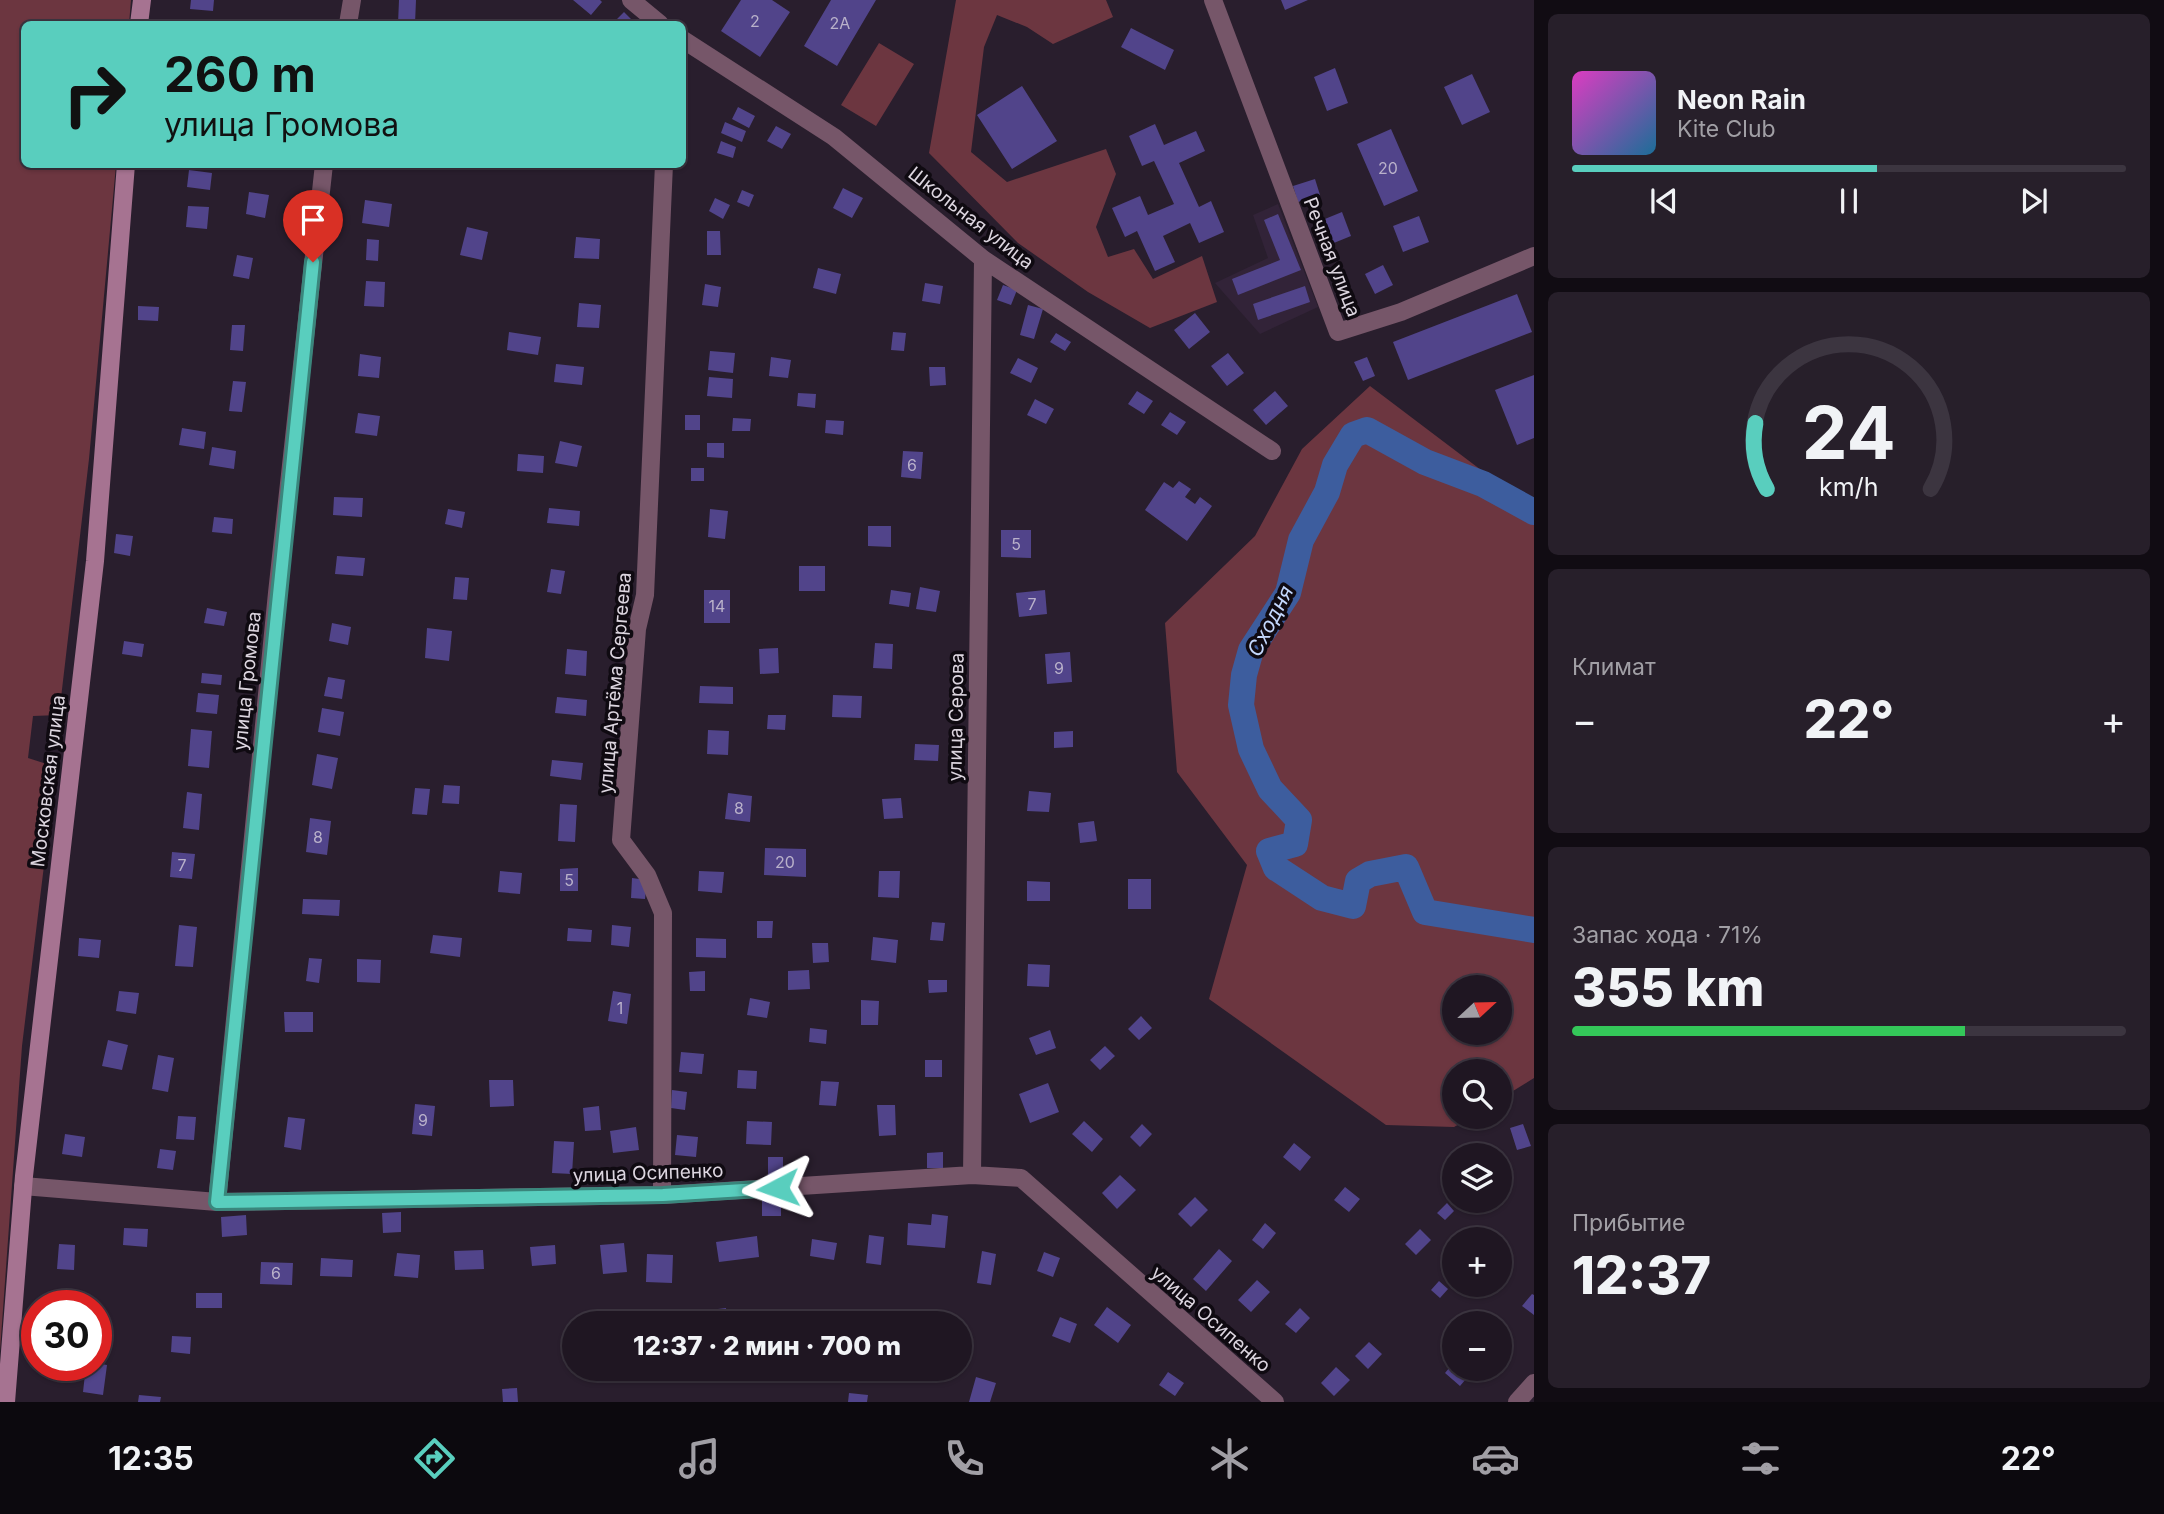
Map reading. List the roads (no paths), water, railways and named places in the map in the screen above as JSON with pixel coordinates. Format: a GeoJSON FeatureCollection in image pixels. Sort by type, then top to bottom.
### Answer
{"type":"FeatureCollection","features":[{"type":"Feature","properties":{"kind":"street"},"geometry":{"type":"LineString","coordinates":[[139,21],[142,0]]}},
{"type":"Feature","properties":{"kind":"street"},"geometry":{"type":"LineString","coordinates":[[348,21],[352,0]]}},
{"type":"Feature","properties":{"kind":"street"},"geometry":{"type":"LineString","coordinates":[[631,0],[655,21]]}},
{"type":"Feature","properties":{"kind":"street","name":"Речная улица"},"geometry":{"type":"LineString","coordinates":[[1213,0],[1338,332],[1401,312],[1534,256]]}},
{"type":"Feature","properties":{"kind":"street","name":"Школьная улица"},"geometry":{"type":"LineString","coordinates":[[686,42],[834,137],[983,259],[1272,451]]}},
{"type":"Feature","properties":{"kind":"street","name":"Московская улица"},"geometry":{"type":"LineString","coordinates":[[6,1402],[23,1185],[95,561],[126,168]]}},
{"type":"Feature","properties":{"kind":"street","name":"улица Громова"},"geometry":{"type":"LineString","coordinates":[[217,1202],[278,579],[324,168]]}},
{"type":"Feature","properties":{"kind":"street","name":"улица Артёма Сергеева"},"geometry":{"type":"LineString","coordinates":[[663,1195],[663,913],[647,875],[621,840],[637,629],[646,583],[664,168]]}},
{"type":"Feature","properties":{"kind":"street","name":"улица Серова"},"geometry":{"type":"LineString","coordinates":[[972,1175],[983,259]]}},
{"type":"Feature","properties":{"kind":"street","name":"улица Осипенко"},"geometry":{"type":"LineString","coordinates":[[23,1185],[217,1202],[663,1195],[972,1175],[1021,1178],[1275,1402]]}},
{"type":"Feature","properties":{"kind":"street"},"geometry":{"type":"LineString","coordinates":[[1517,1402],[1534,1383]]}},
{"type":"Feature","properties":{"kind":"waterway","name":"Сходня"},"geometry":{"type":"LineString","coordinates":[[1534,512],[1483,484],[1425,462],[1367,430],[1353,435],[1335,465],[1327,492],[1301,540],[1288,593],[1251,650],[1244,675],[1241,705],[1251,749],[1270,789],[1299,820],[1295,844],[1269,851],[1276,868],[1322,898],[1353,906],[1358,881],[1370,874],[1406,867],[1425,912],[1534,930]]}}]}
